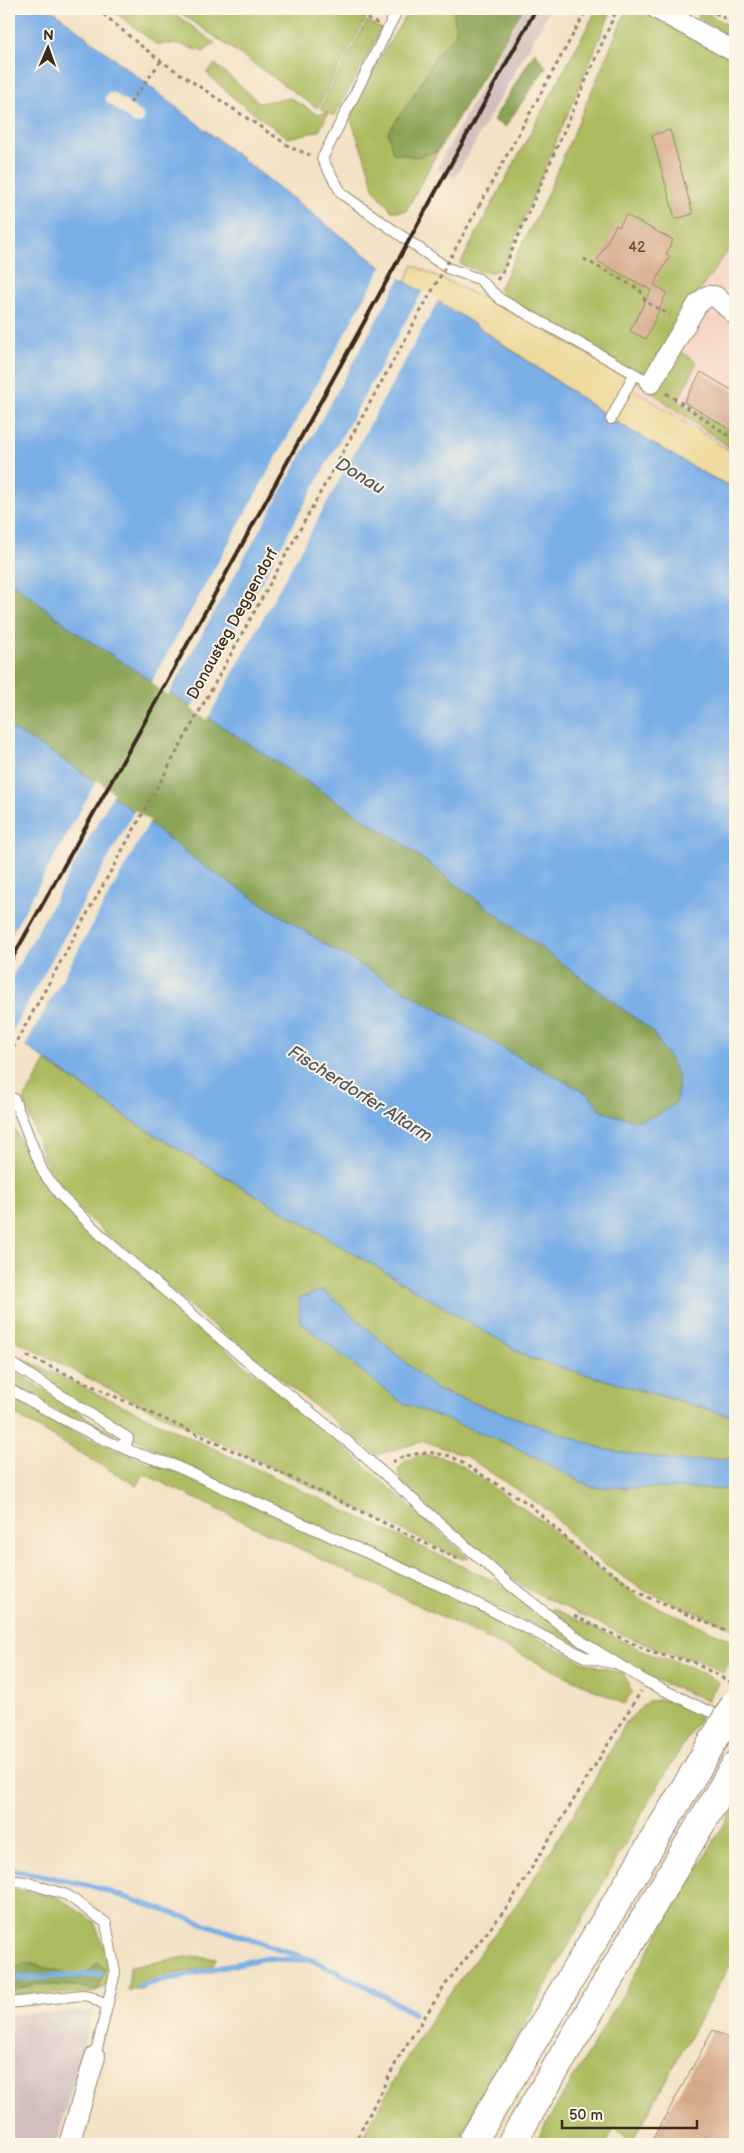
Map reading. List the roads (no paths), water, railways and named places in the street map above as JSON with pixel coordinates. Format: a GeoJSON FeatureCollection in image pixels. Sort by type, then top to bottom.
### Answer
{"type":"FeatureCollection","features":[{"type":"Feature","properties":{"kind":"highway"},"geometry":{"type":"LineString","coordinates":[[471,2144],[735,1704]]}},
{"type":"Feature","properties":{"kind":"highway"},"geometry":{"type":"LineString","coordinates":[[511,2144],[730,1776]]}},
{"type":"Feature","properties":{"kind":"street"},"geometry":{"type":"LineString","coordinates":[[657,9],[735,52]]}},
{"type":"Feature","properties":{"kind":"street"},"geometry":{"type":"LineString","coordinates":[[642,378],[686,324],[697,305],[707,296],[715,296],[735,314]]}},
{"type":"Feature","properties":{"kind":"street"},"geometry":{"type":"LineString","coordinates":[[69,2144],[95,2057]]}},
{"type":"Feature","properties":{"kind":"lane"},"geometry":{"type":"LineString","coordinates":[[398,9],[322,159],[342,194],[447,268],[479,280],[500,299],[642,378],[612,419]]}},
{"type":"Feature","properties":{"kind":"lane"},"geometry":{"type":"LineString","coordinates":[[9,1096],[14,1099],[43,1172],[60,1195],[106,1240],[243,1358],[379,1469],[510,1585],[581,1642],[647,1682],[735,1724]]}},
{"type":"Feature","properties":{"kind":"lane"},"geometry":{"type":"LineString","coordinates":[[9,1362],[128,1438],[127,1443],[119,1446]]}},
{"type":"Feature","properties":{"kind":"lane"},"geometry":{"type":"LineString","coordinates":[[9,1389],[97,1437],[146,1457],[171,1464],[458,1594],[585,1657],[618,1664]]}},
{"type":"Feature","properties":{"kind":"lane"},"geometry":{"type":"LineString","coordinates":[[9,1880],[25,1882],[67,1894],[106,1923],[116,1973],[95,2057]]}},
{"type":"Feature","properties":{"kind":"lane"},"geometry":{"type":"LineString","coordinates":[[9,2003],[82,1995],[90,1996],[107,2006]]}},
{"type":"Feature","properties":{"kind":"water"},"geometry":{"type":"Polygon","coordinates":[[[9,9],[51,9],[375,263],[468,320],[611,419],[709,476],[735,488],[735,1417],[529,1358],[135,1123],[9,1034],[9,727],[72,765],[204,866],[326,945],[515,1055],[588,1094],[602,1112],[637,1121],[658,1115],[676,1103],[679,1079],[672,1062],[651,1030],[400,842],[76,632],[9,580],[9,9]]]}},
{"type":"Feature","properties":{"kind":"water"},"geometry":{"type":"Polygon","coordinates":[[[323,1290],[437,1390],[607,1450],[677,1461],[735,1459],[735,1482],[725,1489],[592,1487],[509,1444],[401,1402],[300,1322],[299,1298],[323,1290]]]}},
{"type":"Feature","properties":{"kind":"waterway"},"geometry":{"type":"LineString","coordinates":[[9,1869],[89,1885],[312,1960],[370,1988],[413,2013]]}},
{"type":"Feature","properties":{"kind":"waterway"},"geometry":{"type":"LineString","coordinates":[[139,1986],[264,1958],[304,1960]]}},
{"type":"Feature","properties":{"kind":"waterway"},"geometry":{"type":"LineString","coordinates":[[9,1979],[101,1974]]}},
{"type":"Feature","properties":{"kind":"railway"},"geometry":{"type":"LineString","coordinates":[[9,964],[138,734],[536,9]]}},
{"type":"Feature","properties":{"kind":"water label","name":"Donau"},"geometry":{"type":"Point","coordinates":[360,476]}},
{"type":"Feature","properties":{"kind":"water label","name":"Fischerdorfer Altarm"},"geometry":{"type":"Point","coordinates":[360,1094]}}]}
